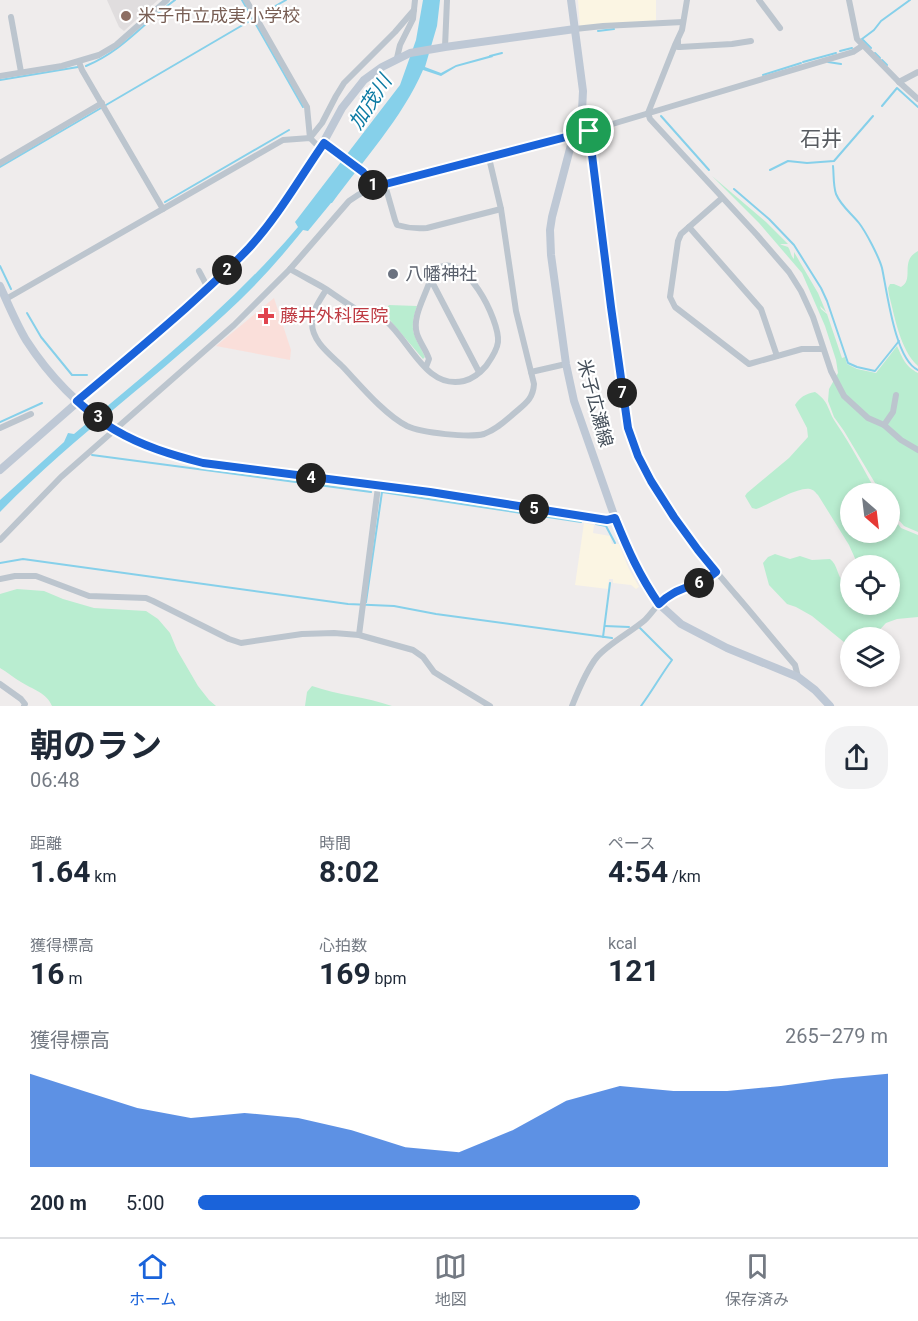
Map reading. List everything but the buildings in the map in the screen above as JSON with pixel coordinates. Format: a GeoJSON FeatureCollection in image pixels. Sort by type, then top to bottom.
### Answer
{"type":"FeatureCollection","features":[{"type":"Feature","properties":{"kind":"main road","name":"米子広瀬線"},"geometry":{"type":"LineString","coordinates":[[571,0],[583,91],[582,111],[554,207],[550,230],[551,255],[566,364],[574,401],[615,518],[646,585],[659,604],[681,624],[727,648],[798,677],[830,706]]}},
{"type":"Feature","properties":{"kind":"main road"},"geometry":{"type":"LineString","coordinates":[[0,470],[225,273],[271,221],[295,188],[325,146],[342,108],[364,80],[381,67],[410,54],[575,29]]}},
{"type":"Feature","properties":{"kind":"main road"},"geometry":{"type":"LineString","coordinates":[[0,286],[26,338],[45,366],[77,401],[112,428],[177,457],[203,463],[430,492],[607,520],[615,518]]}},
{"type":"Feature","properties":{"kind":"street"},"geometry":{"type":"LineString","coordinates":[[0,76],[79,62],[99,55],[116,45],[167,0]]}},
{"type":"Feature","properties":{"kind":"street"},"geometry":{"type":"LineString","coordinates":[[246,0],[307,107],[310,138]]}},
{"type":"Feature","properties":{"kind":"street"},"geometry":{"type":"LineString","coordinates":[[397,58],[400,45],[413,19],[415,0]]}},
{"type":"Feature","properties":{"kind":"street"},"geometry":{"type":"LineString","coordinates":[[442,48],[447,0]]}},
{"type":"Feature","properties":{"kind":"street"},"geometry":{"type":"LineString","coordinates":[[687,0],[682,30],[648,113],[650,118],[774,255],[795,282],[813,317],[831,371],[844,396],[868,418],[884,425],[918,450]]}},
{"type":"Feature","properties":{"kind":"street"},"geometry":{"type":"LineString","coordinates":[[759,0],[780,28]]}},
{"type":"Feature","properties":{"kind":"street"},"geometry":{"type":"LineString","coordinates":[[849,0],[857,39],[918,99]]}},
{"type":"Feature","properties":{"kind":"street"},"geometry":{"type":"LineString","coordinates":[[310,138],[322,123],[344,83],[414,10]]}},
{"type":"Feature","properties":{"kind":"street"},"geometry":{"type":"LineString","coordinates":[[11,17],[21,72]]}},
{"type":"Feature","properties":{"kind":"street"},"geometry":{"type":"LineString","coordinates":[[575,29],[683,22]]}},
{"type":"Feature","properties":{"kind":"street"},"geometry":{"type":"LineString","coordinates":[[678,39],[680,47],[752,41]]}},
{"type":"Feature","properties":{"kind":"street"},"geometry":{"type":"LineString","coordinates":[[0,540],[112,428],[234,325],[290,269],[349,201],[358,195],[374,187],[589,131],[853,52],[862,46]]}},
{"type":"Feature","properties":{"kind":"street"},"geometry":{"type":"LineString","coordinates":[[79,62],[163,209]]}},
{"type":"Feature","properties":{"kind":"street"},"geometry":{"type":"LineString","coordinates":[[899,82],[918,72]]}},
{"type":"Feature","properties":{"kind":"street"},"geometry":{"type":"LineString","coordinates":[[0,163],[102,103]]}},
{"type":"Feature","properties":{"kind":"street"},"geometry":{"type":"LineString","coordinates":[[589,131],[628,428],[638,456],[680,526],[795,665],[798,677]]}},
{"type":"Feature","properties":{"kind":"street"},"geometry":{"type":"LineString","coordinates":[[6,299],[283,140],[310,138],[363,172],[374,187]]}},
{"type":"Feature","properties":{"kind":"street"},"geometry":{"type":"LineString","coordinates":[[326,290],[315,309],[312,320],[318,341],[363,389],[391,414],[407,426],[456,435],[471,436],[498,427],[528,400],[533,393],[534,384],[516,311],[501,209],[489,158]]}},
{"type":"Feature","properties":{"kind":"street"},"geometry":{"type":"LineString","coordinates":[[386,185],[397,225],[405,227],[427,228],[501,209]]}},
{"type":"Feature","properties":{"kind":"street"},"geometry":{"type":"LineString","coordinates":[[722,198],[681,234],[670,297],[675,307],[749,364],[802,349],[823,349]]}},
{"type":"Feature","properties":{"kind":"street"},"geometry":{"type":"LineString","coordinates":[[689,227],[761,309],[777,356]]}},
{"type":"Feature","properties":{"kind":"street"},"geometry":{"type":"LineString","coordinates":[[290,269],[358,310],[386,321],[433,376],[448,382],[468,380],[479,372],[491,358],[498,344],[498,335],[487,304],[464,272],[448,266],[438,269],[431,280],[417,316],[416,326],[416,332],[429,359],[426,367]]}},
{"type":"Feature","properties":{"kind":"street"},"geometry":{"type":"LineString","coordinates":[[199,271],[208,288]]}},
{"type":"Feature","properties":{"kind":"street"},"geometry":{"type":"LineString","coordinates":[[431,280],[479,372]]}},
{"type":"Feature","properties":{"kind":"street"},"geometry":{"type":"LineString","coordinates":[[531,372],[566,364]]}},
{"type":"Feature","properties":{"kind":"street"},"geometry":{"type":"LineString","coordinates":[[884,425],[893,412],[896,395]]}},
{"type":"Feature","properties":{"kind":"street"},"geometry":{"type":"LineString","coordinates":[[0,428],[30,414]]}},
{"type":"Feature","properties":{"kind":"street"},"geometry":{"type":"LineString","coordinates":[[359,635],[378,487]]}},
{"type":"Feature","properties":{"kind":"street"},"geometry":{"type":"LineString","coordinates":[[572,706],[596,658],[645,619],[667,596],[703,581],[716,572]]}},
{"type":"Feature","properties":{"kind":"street"},"geometry":{"type":"LineString","coordinates":[[0,579],[36,576],[89,596],[146,598],[241,643],[302,634],[359,635],[413,650],[423,657],[434,672],[490,706]]}},
{"type":"Feature","properties":{"kind":"street"},"geometry":{"type":"LineString","coordinates":[[0,684],[21,699],[24,706]]}},
{"type":"Feature","properties":{"kind":"shaded area","name":"米子市立成実小学校"},"geometry":{"type":"Polygon","coordinates":[[[107,0],[158,0],[124,31],[119,27],[107,0]]]}},
{"type":"Feature","properties":{"kind":"shaded area"},"geometry":{"type":"Polygon","coordinates":[[[578,0],[656,0],[656,21],[580,28],[578,0]]]}},
{"type":"Feature","properties":{"kind":"shaded area","name":"藤井外科医院"},"geometry":{"type":"Polygon","coordinates":[[[274,298],[291,350],[290,360],[216,346],[274,298]]]}},
{"type":"Feature","properties":{"kind":"shaded area"},"geometry":{"type":"Polygon","coordinates":[[[584,523],[594,525],[593,533],[610,536],[612,544],[619,544],[639,587],[636,589],[631,585],[613,583],[613,579],[609,579],[608,589],[575,585],[584,523]]]}},
{"type":"Feature","properties":{"kind":"green space"},"geometry":{"type":"Polygon","coordinates":[[[712,176],[788,244],[780,244],[788,247],[794,259],[794,252],[818,293],[826,312],[820,306],[821,309],[827,314],[842,358],[845,357],[847,364],[857,369],[876,373],[897,346],[907,365],[918,373],[918,532],[904,526],[900,521],[900,483],[875,483],[834,417],[828,401],[829,389],[838,373],[825,326],[802,273],[759,223],[712,176]]]}},
{"type":"Feature","properties":{"kind":"green space"},"geometry":{"type":"Polygon","coordinates":[[[918,251],[918,366],[902,342],[888,288],[890,284],[901,287],[905,284],[909,260],[918,251]]]}},
{"type":"Feature","properties":{"kind":"green space"},"geometry":{"type":"Polygon","coordinates":[[[389,305],[417,306],[413,328],[425,357],[423,359],[389,319],[382,315],[389,305]]]}},
{"type":"Feature","properties":{"kind":"green space"},"geometry":{"type":"Polygon","coordinates":[[[815,392],[826,403],[871,483],[840,483],[840,530],[813,490],[799,490],[756,509],[752,508],[745,496],[789,458],[808,437],[807,428],[795,405],[808,394],[815,392]]]}},
{"type":"Feature","properties":{"kind":"green space"},"geometry":{"type":"Polygon","coordinates":[[[900,527],[918,535],[918,617],[897,619],[882,627],[840,627],[840,639],[812,616],[787,604],[769,585],[763,563],[775,554],[790,559],[800,556],[812,560],[830,559],[835,564],[840,577],[840,615],[900,615],[900,555],[854,555],[848,543],[900,543],[900,527]]]}},
{"type":"Feature","properties":{"kind":"green space"},"geometry":{"type":"Polygon","coordinates":[[[17,589],[44,591],[94,608],[146,611],[158,619],[170,633],[198,686],[216,706],[52,706],[43,695],[0,668],[0,594],[17,589]]]}},
{"type":"Feature","properties":{"kind":"green space"},"geometry":{"type":"Polygon","coordinates":[[[312,686],[392,706],[305,706],[307,692],[312,686]]]}},
{"type":"Feature","properties":{"kind":"water"},"geometry":{"type":"Polygon","coordinates":[[[423,0],[440,0],[437,26],[425,67],[441,73],[456,65],[492,55],[493,57],[456,67],[441,76],[423,70],[405,105],[381,139],[308,231],[303,230],[256,284],[210,328],[58,457],[0,512],[0,500],[64,442],[68,433],[74,434],[219,310],[273,256],[298,227],[295,222],[400,85],[416,40],[423,0]]]}},
{"type":"Feature","properties":{"kind":"waterway"},"geometry":{"type":"LineString","coordinates":[[86,66],[122,44],[175,0]]}},
{"type":"Feature","properties":{"kind":"waterway"},"geometry":{"type":"LineString","coordinates":[[242,0],[303,107]]}},
{"type":"Feature","properties":{"kind":"waterway"},"geometry":{"type":"LineString","coordinates":[[258,16],[286,0]]}},
{"type":"Feature","properties":{"kind":"waterway"},"geometry":{"type":"LineString","coordinates":[[871,48],[862,39],[881,21],[910,0]]}},
{"type":"Feature","properties":{"kind":"waterway"},"geometry":{"type":"LineString","coordinates":[[106,105],[253,19]]}},
{"type":"Feature","properties":{"kind":"waterway"},"geometry":{"type":"LineString","coordinates":[[598,31],[614,29]]}},
{"type":"Feature","properties":{"kind":"waterway"},"geometry":{"type":"LineString","coordinates":[[840,51],[852,48]]}},
{"type":"Feature","properties":{"kind":"waterway"},"geometry":{"type":"LineString","coordinates":[[490,56],[502,53]]}},
{"type":"Feature","properties":{"kind":"waterway"},"geometry":{"type":"LineString","coordinates":[[803,62],[836,53]]}},
{"type":"Feature","properties":{"kind":"waterway"},"geometry":{"type":"LineString","coordinates":[[875,53],[880,58]]}},
{"type":"Feature","properties":{"kind":"waterway"},"geometry":{"type":"LineString","coordinates":[[882,60],[887,65]]}},
{"type":"Feature","properties":{"kind":"waterway"},"geometry":{"type":"LineString","coordinates":[[828,62],[841,64]]}},
{"type":"Feature","properties":{"kind":"waterway"},"geometry":{"type":"LineString","coordinates":[[763,75],[801,63]]}},
{"type":"Feature","properties":{"kind":"waterway"},"geometry":{"type":"LineString","coordinates":[[0,80],[78,67]]}},
{"type":"Feature","properties":{"kind":"waterway"},"geometry":{"type":"LineString","coordinates":[[882,106],[897,88],[918,107]]}},
{"type":"Feature","properties":{"kind":"waterway"},"geometry":{"type":"LineString","coordinates":[[0,167],[101,108]]}},
{"type":"Feature","properties":{"kind":"waterway"},"geometry":{"type":"LineString","coordinates":[[661,116],[709,170]]}},
{"type":"Feature","properties":{"kind":"waterway"},"geometry":{"type":"LineString","coordinates":[[770,170],[788,161],[807,163],[834,161],[873,116]]}},
{"type":"Feature","properties":{"kind":"waterway"},"geometry":{"type":"LineString","coordinates":[[165,202],[289,130]]}},
{"type":"Feature","properties":{"kind":"waterway"},"geometry":{"type":"LineString","coordinates":[[833,166],[836,194],[843,206],[862,227],[875,251],[882,268],[893,324],[903,353],[910,364],[918,370]]}},
{"type":"Feature","properties":{"kind":"waterway"},"geometry":{"type":"LineString","coordinates":[[734,189],[769,219],[794,245],[827,301],[848,363],[875,371],[899,341]]}},
{"type":"Feature","properties":{"kind":"waterway"},"geometry":{"type":"LineString","coordinates":[[0,266],[11,289]]}},
{"type":"Feature","properties":{"kind":"waterway"},"geometry":{"type":"LineString","coordinates":[[27,313],[41,337],[72,375],[87,375]]}},
{"type":"Feature","properties":{"kind":"waterway"},"geometry":{"type":"LineString","coordinates":[[0,422],[42,403]]}},
{"type":"Feature","properties":{"kind":"waterway"},"geometry":{"type":"LineString","coordinates":[[92,455],[371,492]]}},
{"type":"Feature","properties":{"kind":"waterway"},"geometry":{"type":"LineString","coordinates":[[366,602],[382,492],[581,522]]}},
{"type":"Feature","properties":{"kind":"waterway"},"geometry":{"type":"LineString","coordinates":[[596,524],[606,526],[615,543]]}},
{"type":"Feature","properties":{"kind":"waterway"},"geometry":{"type":"LineString","coordinates":[[0,563],[23,559],[348,604],[394,606],[436,614],[612,638]]}},
{"type":"Feature","properties":{"kind":"waterway"},"geometry":{"type":"LineString","coordinates":[[603,637],[610,583]]}},
{"type":"Feature","properties":{"kind":"waterway"},"geometry":{"type":"LineString","coordinates":[[605,626],[629,627]]}},
{"type":"Feature","properties":{"kind":"waterway"},"geometry":{"type":"LineString","coordinates":[[640,628],[672,660],[641,706]]}},
{"type":"Feature","properties":{"kind":"place","name":"米子市立成実小学校"},"geometry":{"type":"Point","coordinates":[126,16]}},
{"type":"Feature","properties":{"kind":"place","name":"八幡神社"},"geometry":{"type":"Point","coordinates":[393,274]}},
{"type":"Feature","properties":{"kind":"place","name":"藤井外科医院"},"geometry":{"type":"Point","coordinates":[266,316]}},
{"type":"Feature","properties":{"kind":"district","name":"石井"},"geometry":{"type":"Point","coordinates":[821,139]}},
{"type":"Feature","properties":{"kind":"route"},"geometry":{"type":"LineString","coordinates":[[589,131],[628,428],[638,456],[651,481],[674,517],[716,572],[710,578],[667,596],[659,604],[634,563],[615,518],[607,520],[430,492],[203,463],[177,457],[115,430],[77,401],[225,273],[271,221],[324,143],[363,172],[374,187],[589,131]]}},
{"type":"Feature","properties":{"kind":"water label","name":"加茂川"},"geometry":{"type":"Point","coordinates":[370,102]}}]}
